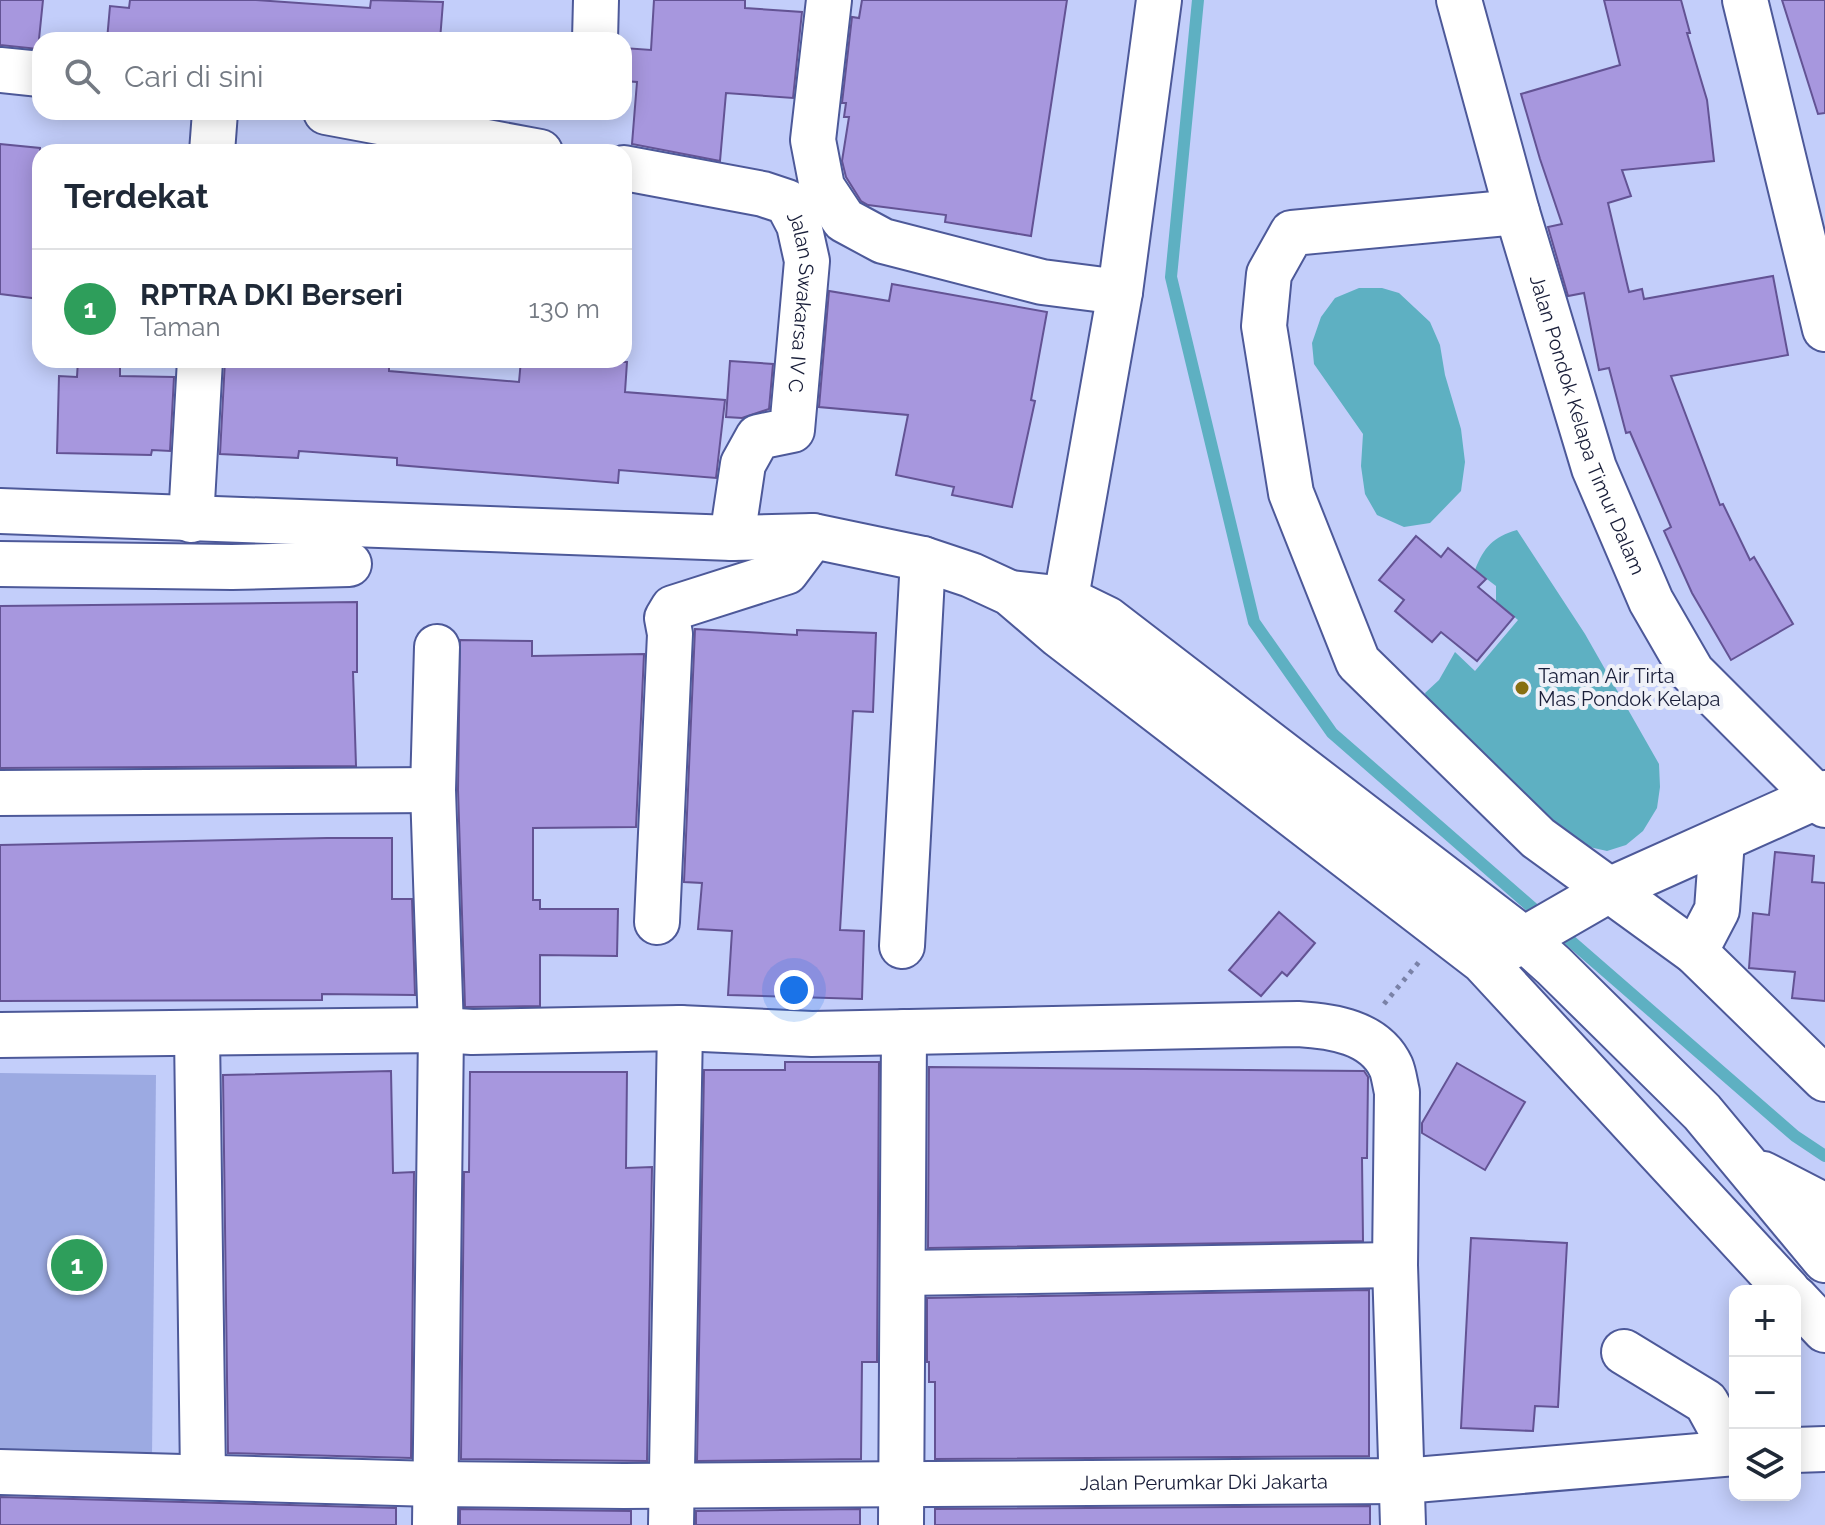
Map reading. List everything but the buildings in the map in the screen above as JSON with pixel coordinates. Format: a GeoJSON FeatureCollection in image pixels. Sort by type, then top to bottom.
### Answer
{"type":"FeatureCollection","features":[{"type":"Feature","properties":{"kind":"street"},"geometry":{"type":"LineString","coordinates":[[595,32],[596,0]]}},
{"type":"Feature","properties":{"kind":"street"},"geometry":{"type":"LineString","coordinates":[[829,0],[813,140],[822,187],[844,220],[883,241],[1042,282],[1120,292]]}},
{"type":"Feature","properties":{"kind":"street"},"geometry":{"type":"LineString","coordinates":[[1063,617],[1120,292],[1159,0]]}},
{"type":"Feature","properties":{"kind":"street","name":"Jalan Pondok Kelapa Timur Dalam"},"geometry":{"type":"LineString","coordinates":[[1459,0],[1517,212],[1594,468],[1651,601],[1692,672],[1822,798]]}},
{"type":"Feature","properties":{"kind":"street"},"geometry":{"type":"LineString","coordinates":[[1745,0],[1810,197],[1825,329]]}},
{"type":"Feature","properties":{"kind":"street"},"geometry":{"type":"LineString","coordinates":[[0,70],[32,73]]}},
{"type":"Feature","properties":{"kind":"street"},"geometry":{"type":"LineString","coordinates":[[213,144],[214,120]]}},
{"type":"Feature","properties":{"kind":"street"},"geometry":{"type":"LineString","coordinates":[[369,120],[497,144]]}},
{"type":"Feature","properties":{"kind":"street","name":"Jalan Swakarsa IV C"},"geometry":{"type":"LineString","coordinates":[[632,169],[763,194],[787,202],[799,225],[807,261],[792,430],[758,437],[743,464],[732,538]]}},
{"type":"Feature","properties":{"kind":"street"},"geometry":{"type":"LineString","coordinates":[[1517,212],[1292,233],[1269,274],[1264,326],[1291,493],[1358,662],[1598,897],[1695,952],[1825,1079]]}},
{"type":"Feature","properties":{"kind":"street"},"geometry":{"type":"LineString","coordinates":[[191,520],[200,368]]}},
{"type":"Feature","properties":{"kind":"street"},"geometry":{"type":"LineString","coordinates":[[0,511],[732,538],[813,536],[923,559],[971,575],[1063,617],[1483,961],[1782,1285]]}},
{"type":"Feature","properties":{"kind":"street"},"geometry":{"type":"LineString","coordinates":[[657,922],[670,634],[667,618],[673,608],[786,572],[813,536]]}},
{"type":"Feature","properties":{"kind":"street"},"geometry":{"type":"LineString","coordinates":[[902,946],[923,559]]}},
{"type":"Feature","properties":{"kind":"street"},"geometry":{"type":"LineString","coordinates":[[0,564],[232,567],[349,564]]}},
{"type":"Feature","properties":{"kind":"street"},"geometry":{"type":"LineString","coordinates":[[1063,617],[1107,619],[1532,936],[1554,966],[1702,1112],[1825,1260]]}},
{"type":"Feature","properties":{"kind":"street"},"geometry":{"type":"LineString","coordinates":[[435,1505],[441,1030],[433,790],[437,647]]}},
{"type":"Feature","properties":{"kind":"street"},"geometry":{"type":"LineString","coordinates":[[0,793],[433,790]]}},
{"type":"Feature","properties":{"kind":"street"},"geometry":{"type":"LineString","coordinates":[[1483,961],[1598,897],[1822,798]]}},
{"type":"Feature","properties":{"kind":"street"},"geometry":{"type":"LineString","coordinates":[[1695,952],[1717,910],[1722,840]]}},
{"type":"Feature","properties":{"kind":"street"},"geometry":{"type":"LineString","coordinates":[[0,1035],[680,1028],[812,1034],[1298,1024],[1328,1026],[1356,1034],[1377,1049],[1391,1066],[1397,1092],[1395,1265],[1403,1525]]}},
{"type":"Feature","properties":{"kind":"street"},"geometry":{"type":"LineString","coordinates":[[671,1504],[680,1028]]}},
{"type":"Feature","properties":{"kind":"street"},"geometry":{"type":"LineString","coordinates":[[902,1504],[904,1032]]}},
{"type":"Feature","properties":{"kind":"street"},"geometry":{"type":"LineString","coordinates":[[197,1034],[203,1476]]}},
{"type":"Feature","properties":{"kind":"street"},"geometry":{"type":"LineString","coordinates":[[1700,1198],[1747,1166]]}},
{"type":"Feature","properties":{"kind":"street"},"geometry":{"type":"LineString","coordinates":[[1747,1166],[1825,1206]]}},
{"type":"Feature","properties":{"kind":"street"},"geometry":{"type":"LineString","coordinates":[[903,1273],[1395,1265]]}},
{"type":"Feature","properties":{"kind":"street"},"geometry":{"type":"LineString","coordinates":[[1801,1304],[1825,1330]]}},
{"type":"Feature","properties":{"kind":"street"},"geometry":{"type":"LineString","coordinates":[[1624,1352],[1706,1402],[1729,1442]]}},
{"type":"Feature","properties":{"kind":"street"},"geometry":{"type":"LineString","coordinates":[[1801,1450],[1825,1449]]}},
{"type":"Feature","properties":{"kind":"street","name":"Jalan Perumkar Dki Jakarta"},"geometry":{"type":"LineString","coordinates":[[0,1472],[203,1476],[435,1505],[902,1504],[1403,1481],[1729,1454]]}},
{"type":"Feature","properties":{"kind":"path"},"geometry":{"type":"LineString","coordinates":[[1356,1034],[1445,931]]}},
{"type":"Feature","properties":{"kind":"shaded area"},"geometry":{"type":"Polygon","coordinates":[[[1359,288],[1382,288],[1399,293],[1430,322],[1440,345],[1445,375],[1461,429],[1465,462],[1461,491],[1430,523],[1404,527],[1377,515],[1365,494],[1361,466],[1363,434],[1314,364],[1312,343],[1321,317],[1335,298],[1359,288]]]}},
{"type":"Feature","properties":{"kind":"shaded area","name":"Taman Air Tirta Mas Pondok Kelapa"},"geometry":{"type":"Polygon","coordinates":[[[1517,530],[1585,634],[1659,764],[1657,808],[1643,831],[1626,845],[1607,851],[1563,841],[1433,718],[1425,693],[1439,680],[1455,652],[1475,671],[1518,620],[1496,602],[1496,586],[1475,570],[1490,544],[1517,530]]]}},
{"type":"Feature","properties":{"kind":"shaded area"},"geometry":{"type":"Polygon","coordinates":[[[0,1073],[156,1075],[152,1457],[0,1454],[0,1073]]]}},
{"type":"Feature","properties":{"kind":"waterway"},"geometry":{"type":"LineString","coordinates":[[1198,0],[1171,277],[1254,622],[1332,733],[1543,917]]}},
{"type":"Feature","properties":{"kind":"waterway"},"geometry":{"type":"LineString","coordinates":[[1557,929],[1795,1136],[1825,1156]]}},
{"type":"Feature","properties":{"kind":"place","name":"Taman Air Tirta Mas Pondok Kelapa"},"geometry":{"type":"Point","coordinates":[1522,688]}},
{"type":"Feature","properties":{"kind":"place","name":"RPTRA DKI Berseri"},"geometry":{"type":"Point","coordinates":[77,1265]}}]}
